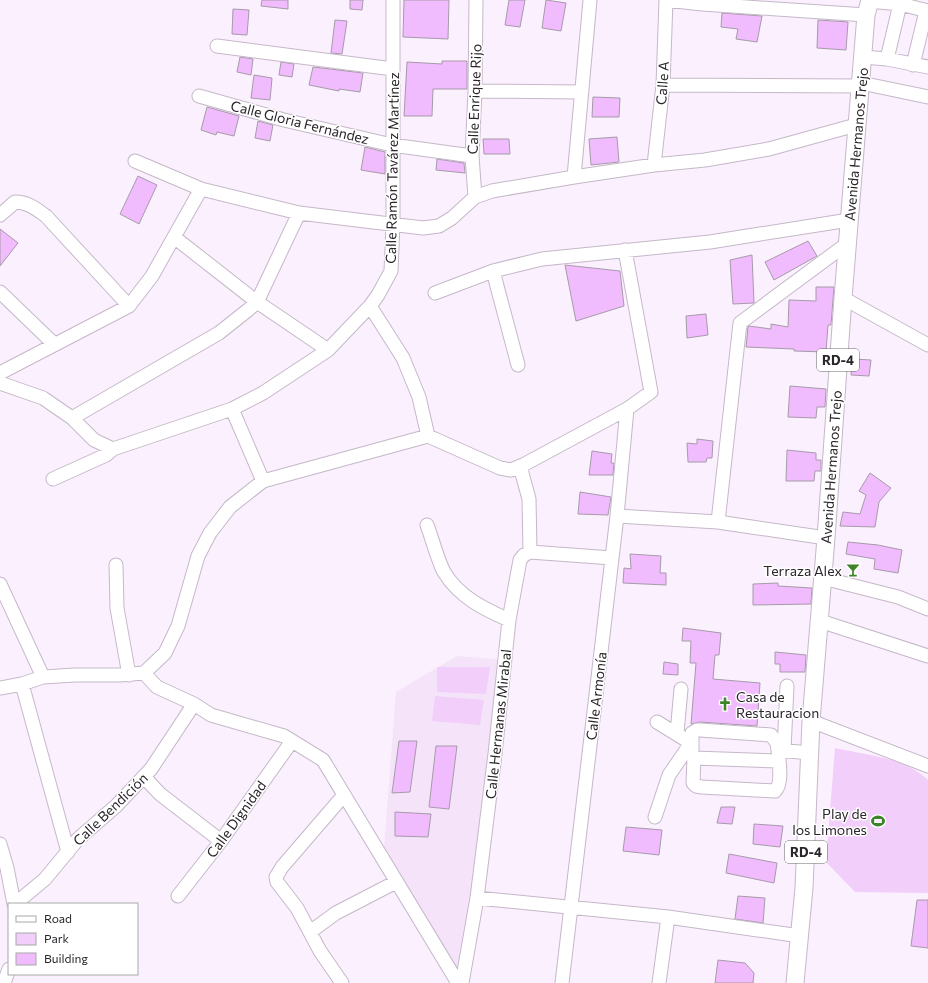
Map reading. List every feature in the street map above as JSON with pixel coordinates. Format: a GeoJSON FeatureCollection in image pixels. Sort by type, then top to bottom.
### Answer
{"type":"FeatureCollection","features":[{"type":"Feature","properties":{"kind":"main road","name":"Avenida Hermanos Trejo"},"geometry":{"type":"LineString","coordinates":[[795,983],[804,888],[811,721],[820,621],[842,298],[850,220],[856,125],[868,5]]}},
{"type":"Feature","properties":{"kind":"street","name":"Calle Ramón Tavárez Martínez"},"geometry":{"type":"LineString","coordinates":[[53,479],[106,455],[113,449],[232,409],[263,393],[328,350],[370,306],[378,295],[391,271],[393,224],[393,0]]}},
{"type":"Feature","properties":{"kind":"street","name":"Calle Enrique Rijo"},"geometry":{"type":"LineString","coordinates":[[475,197],[472,156],[476,91],[476,0]]}},
{"type":"Feature","properties":{"kind":"street"},"geometry":{"type":"LineString","coordinates":[[574,177],[590,0]]}},
{"type":"Feature","properties":{"kind":"street"},"geometry":{"type":"LineString","coordinates":[[666,0],[702,4],[868,5],[901,2],[927,11],[913,65]]}},
{"type":"Feature","properties":{"kind":"street","name":"Calle A"},"geometry":{"type":"LineString","coordinates":[[654,165],[663,84],[666,0]]}},
{"type":"Feature","properties":{"kind":"street"},"geometry":{"type":"LineString","coordinates":[[887,59],[901,2]]}},
{"type":"Feature","properties":{"kind":"street"},"geometry":{"type":"LineString","coordinates":[[218,46],[393,69]]}},
{"type":"Feature","properties":{"kind":"street"},"geometry":{"type":"LineString","coordinates":[[863,57],[887,59],[928,68]]}},
{"type":"Feature","properties":{"kind":"street"},"geometry":{"type":"LineString","coordinates":[[663,84],[861,85],[928,97]]}},
{"type":"Feature","properties":{"kind":"street"},"geometry":{"type":"LineString","coordinates":[[476,91],[582,92]]}},
{"type":"Feature","properties":{"kind":"street","name":"Calle Gloria Fernández"},"geometry":{"type":"LineString","coordinates":[[199,96],[284,120],[392,145],[472,156]]}},
{"type":"Feature","properties":{"kind":"street"},"geometry":{"type":"LineString","coordinates":[[135,161],[201,189],[300,213],[423,228],[440,226],[452,218],[475,197],[492,192],[574,177],[654,165],[705,160],[769,149],[856,125]]}},
{"type":"Feature","properties":{"kind":"street"},"geometry":{"type":"LineString","coordinates":[[0,373],[129,306],[152,276],[201,189]]}},
{"type":"Feature","properties":{"kind":"street"},"geometry":{"type":"LineString","coordinates":[[0,215],[16,202],[23,202],[46,216],[129,306]]}},
{"type":"Feature","properties":{"kind":"street"},"geometry":{"type":"LineString","coordinates":[[72,418],[219,333],[257,302],[300,213]]}},
{"type":"Feature","properties":{"kind":"street"},"geometry":{"type":"LineString","coordinates":[[435,293],[493,271],[542,259],[710,242],[850,220]]}},
{"type":"Feature","properties":{"kind":"street"},"geometry":{"type":"LineString","coordinates":[[174,237],[257,302],[328,350]]}},
{"type":"Feature","properties":{"kind":"street"},"geometry":{"type":"LineString","coordinates":[[718,522],[740,323],[848,243]]}},
{"type":"Feature","properties":{"kind":"street"},"geometry":{"type":"LineString","coordinates":[[0,688],[22,684],[43,677],[144,673],[164,653],[178,626],[198,556],[210,533],[230,507],[263,481],[428,436],[500,468],[511,470],[627,409],[652,392],[625,250]]}},
{"type":"Feature","properties":{"kind":"street"},"geometry":{"type":"LineString","coordinates":[[493,271],[518,365]]}},
{"type":"Feature","properties":{"kind":"street"},"geometry":{"type":"LineString","coordinates":[[0,292],[54,344]]}},
{"type":"Feature","properties":{"kind":"street"},"geometry":{"type":"LineString","coordinates":[[842,298],[928,345]]}},
{"type":"Feature","properties":{"kind":"street"},"geometry":{"type":"LineString","coordinates":[[370,306],[403,358],[419,397],[428,436]]}},
{"type":"Feature","properties":{"kind":"street"},"geometry":{"type":"LineString","coordinates":[[0,383],[43,398],[72,418],[94,440],[113,449]]}},
{"type":"Feature","properties":{"kind":"street"},"geometry":{"type":"LineString","coordinates":[[232,409],[263,481]]}},
{"type":"Feature","properties":{"kind":"street","name":"Calle Armonía"},"geometry":{"type":"LineString","coordinates":[[562,983],[618,516],[627,409]]}},
{"type":"Feature","properties":{"kind":"street"},"geometry":{"type":"LineString","coordinates":[[520,466],[529,499],[530,552],[612,558]]}},
{"type":"Feature","properties":{"kind":"street"},"geometry":{"type":"LineString","coordinates":[[618,516],[718,522],[826,538]]}},
{"type":"Feature","properties":{"kind":"street"},"geometry":{"type":"LineString","coordinates":[[427,525],[444,572],[451,581],[473,603],[509,620]]}},
{"type":"Feature","properties":{"kind":"street","name":"Calle Hermanas Mirabal"},"geometry":{"type":"LineString","coordinates":[[462,983],[477,898],[495,754],[509,620],[520,560],[524,555],[530,552]]}},
{"type":"Feature","properties":{"kind":"street"},"geometry":{"type":"LineString","coordinates":[[116,565],[117,608],[129,674]]}},
{"type":"Feature","properties":{"kind":"street"},"geometry":{"type":"LineString","coordinates":[[823,578],[898,597],[928,609]]}},
{"type":"Feature","properties":{"kind":"street"},"geometry":{"type":"LineString","coordinates":[[0,584],[43,677]]}},
{"type":"Feature","properties":{"kind":"street"},"geometry":{"type":"LineString","coordinates":[[820,621],[928,656]]}},
{"type":"Feature","properties":{"kind":"street"},"geometry":{"type":"LineString","coordinates":[[144,673],[157,687],[194,704],[211,715],[284,736],[322,760],[458,983]]}},
{"type":"Feature","properties":{"kind":"street"},"geometry":{"type":"LineString","coordinates":[[22,684],[68,852]]}},
{"type":"Feature","properties":{"kind":"street"},"geometry":{"type":"LineString","coordinates":[[780,754],[774,738],[771,735],[697,730],[692,733],[691,743],[694,758],[693,783],[696,786],[771,792],[778,788],[787,686]]}},
{"type":"Feature","properties":{"kind":"street"},"geometry":{"type":"LineString","coordinates":[[677,733],[681,689]]}},
{"type":"Feature","properties":{"kind":"street","name":"Calle Bendición"},"geometry":{"type":"LineString","coordinates":[[15,903],[44,879],[78,839],[116,806],[151,770],[194,704]]}},
{"type":"Feature","properties":{"kind":"street"},"geometry":{"type":"LineString","coordinates":[[811,721],[928,766]]}},
{"type":"Feature","properties":{"kind":"street"},"geometry":{"type":"LineString","coordinates":[[657,722],[691,743]]}},
{"type":"Feature","properties":{"kind":"street","name":"Calle Dignidad"},"geometry":{"type":"LineString","coordinates":[[178,896],[221,841],[292,741]]}},
{"type":"Feature","properties":{"kind":"street"},"geometry":{"type":"LineString","coordinates":[[654,817],[669,775],[691,743]]}},
{"type":"Feature","properties":{"kind":"street"},"geometry":{"type":"LineString","coordinates":[[694,758],[745,761],[780,754],[810,753]]}},
{"type":"Feature","properties":{"kind":"street"},"geometry":{"type":"LineString","coordinates":[[144,777],[160,794],[221,841]]}},
{"type":"Feature","properties":{"kind":"street"},"geometry":{"type":"LineString","coordinates":[[342,983],[320,951],[296,908],[277,882],[276,876],[344,795]]}},
{"type":"Feature","properties":{"kind":"street"},"geometry":{"type":"LineString","coordinates":[[0,844],[7,868],[14,903]]}},
{"type":"Feature","properties":{"kind":"street"},"geometry":{"type":"LineString","coordinates":[[310,932],[336,913],[396,882]]}},
{"type":"Feature","properties":{"kind":"street"},"geometry":{"type":"LineString","coordinates":[[477,898],[668,918],[800,936]]}},
{"type":"Feature","properties":{"kind":"street"},"geometry":{"type":"LineString","coordinates":[[660,983],[668,918]]}},
{"type":"Feature","properties":{"kind":"street"},"geometry":{"type":"LineString","coordinates":[[4,983],[8,972]]}},
{"type":"Feature","properties":{"kind":"shaded area"},"geometry":{"type":"Polygon","coordinates":[[[457,656],[505,660],[462,983],[383,861],[396,692],[457,656]]]}},
{"type":"Feature","properties":{"kind":"green space"},"geometry":{"type":"Polygon","coordinates":[[[437,667],[490,667],[486,694],[437,692],[437,667]]]}},
{"type":"Feature","properties":{"kind":"green space"},"geometry":{"type":"Polygon","coordinates":[[[435,696],[484,700],[480,725],[432,721],[435,696]]]}},
{"type":"Feature","properties":{"kind":"green space","name":"Play de los Limones"},"geometry":{"type":"Polygon","coordinates":[[[835,748],[884,758],[908,766],[928,780],[928,893],[855,892],[826,862],[835,748]]]}},
{"type":"Feature","properties":{"kind":"building"},"geometry":{"type":"Polygon","coordinates":[[[262,0],[288,0],[288,9],[261,6],[262,0]]]}},
{"type":"Feature","properties":{"kind":"building"},"geometry":{"type":"Polygon","coordinates":[[[350,0],[363,0],[362,10],[350,9],[350,0]]]}},
{"type":"Feature","properties":{"kind":"building"},"geometry":{"type":"Polygon","coordinates":[[[404,0],[449,0],[448,39],[403,37],[404,0]]]}},
{"type":"Feature","properties":{"kind":"building"},"geometry":{"type":"Polygon","coordinates":[[[509,0],[525,0],[520,27],[505,25],[509,0]]]}},
{"type":"Feature","properties":{"kind":"building"},"geometry":{"type":"Polygon","coordinates":[[[546,0],[566,3],[561,31],[542,28],[546,0]]]}},
{"type":"Feature","properties":{"kind":"building"},"geometry":{"type":"Polygon","coordinates":[[[233,9],[249,10],[247,35],[232,34],[233,9]]]}},
{"type":"Feature","properties":{"kind":"building"},"geometry":{"type":"Polygon","coordinates":[[[722,13],[762,16],[757,42],[736,39],[738,29],[721,27],[722,13]]]}},
{"type":"Feature","properties":{"kind":"building"},"geometry":{"type":"Polygon","coordinates":[[[335,20],[347,21],[342,54],[331,53],[335,20]]]}},
{"type":"Feature","properties":{"kind":"building"},"geometry":{"type":"Polygon","coordinates":[[[818,20],[848,22],[846,50],[817,48],[818,20]]]}},
{"type":"Feature","properties":{"kind":"building"},"geometry":{"type":"Polygon","coordinates":[[[240,57],[253,59],[251,75],[237,72],[240,57]]]}},
{"type":"Feature","properties":{"kind":"building"},"geometry":{"type":"Polygon","coordinates":[[[442,61],[467,61],[467,89],[433,89],[432,116],[404,116],[407,62],[442,64],[442,61]]]}},
{"type":"Feature","properties":{"kind":"building"},"geometry":{"type":"Polygon","coordinates":[[[281,62],[294,64],[292,77],[279,75],[281,62]]]}},
{"type":"Feature","properties":{"kind":"building"},"geometry":{"type":"Polygon","coordinates":[[[313,67],[363,73],[360,92],[339,89],[339,91],[309,85],[313,67]]]}},
{"type":"Feature","properties":{"kind":"building"},"geometry":{"type":"Polygon","coordinates":[[[254,75],[272,78],[270,100],[251,98],[254,75]]]}},
{"type":"Feature","properties":{"kind":"building"},"geometry":{"type":"Polygon","coordinates":[[[593,97],[620,98],[619,117],[592,117],[593,97]]]}},
{"type":"Feature","properties":{"kind":"building"},"geometry":{"type":"Polygon","coordinates":[[[207,107],[239,116],[234,136],[217,132],[216,135],[201,130],[207,107]]]}},
{"type":"Feature","properties":{"kind":"building"},"geometry":{"type":"Polygon","coordinates":[[[258,121],[273,125],[270,141],[255,138],[258,121]]]}},
{"type":"Feature","properties":{"kind":"building"},"geometry":{"type":"Polygon","coordinates":[[[617,137],[619,162],[591,165],[589,139],[617,137]]]}},
{"type":"Feature","properties":{"kind":"building"},"geometry":{"type":"Polygon","coordinates":[[[483,139],[509,139],[510,154],[484,154],[483,139]]]}},
{"type":"Feature","properties":{"kind":"building"},"geometry":{"type":"Polygon","coordinates":[[[365,147],[385,152],[385,174],[361,170],[365,147]]]}},
{"type":"Feature","properties":{"kind":"building"},"geometry":{"type":"Polygon","coordinates":[[[437,159],[464,163],[465,173],[436,170],[437,159]]]}},
{"type":"Feature","properties":{"kind":"building"},"geometry":{"type":"Polygon","coordinates":[[[138,176],[157,185],[139,224],[120,214],[138,176]]]}},
{"type":"Feature","properties":{"kind":"building"},"geometry":{"type":"Polygon","coordinates":[[[0,229],[18,243],[0,266],[0,229]]]}},
{"type":"Feature","properties":{"kind":"building"},"geometry":{"type":"Polygon","coordinates":[[[808,241],[817,256],[774,280],[765,262],[808,241]]]}},
{"type":"Feature","properties":{"kind":"building"},"geometry":{"type":"Polygon","coordinates":[[[752,255],[754,303],[733,304],[730,260],[752,255]]]}},
{"type":"Feature","properties":{"kind":"building"},"geometry":{"type":"Polygon","coordinates":[[[565,265],[620,271],[624,306],[576,321],[565,265]]]}},
{"type":"Feature","properties":{"kind":"building"},"geometry":{"type":"Polygon","coordinates":[[[816,287],[834,287],[831,325],[828,325],[826,352],[746,347],[749,326],[771,329],[771,324],[788,327],[789,300],[816,301],[816,287]]]}},
{"type":"Feature","properties":{"kind":"building"},"geometry":{"type":"Polygon","coordinates":[[[706,314],[708,335],[687,338],[686,316],[706,314]]]}},
{"type":"Feature","properties":{"kind":"building"},"geometry":{"type":"Polygon","coordinates":[[[853,359],[871,360],[869,376],[851,375],[853,359]]]}},
{"type":"Feature","properties":{"kind":"building"},"geometry":{"type":"Polygon","coordinates":[[[790,386],[826,389],[825,407],[817,407],[816,418],[788,417],[790,386]]]}},
{"type":"Feature","properties":{"kind":"building"},"geometry":{"type":"Polygon","coordinates":[[[697,439],[713,441],[712,458],[707,458],[706,462],[688,462],[687,443],[697,444],[697,439]]]}},
{"type":"Feature","properties":{"kind":"building"},"geometry":{"type":"Polygon","coordinates":[[[787,450],[816,453],[816,460],[821,460],[821,471],[815,471],[814,481],[786,481],[787,450]]]}},
{"type":"Feature","properties":{"kind":"building"},"geometry":{"type":"Polygon","coordinates":[[[592,451],[612,454],[611,463],[614,463],[613,475],[589,475],[592,451]]]}},
{"type":"Feature","properties":{"kind":"building"},"geometry":{"type":"Polygon","coordinates":[[[870,473],[891,488],[879,502],[875,527],[840,526],[843,512],[860,514],[866,495],[859,491],[870,473]]]}},
{"type":"Feature","properties":{"kind":"building"},"geometry":{"type":"Polygon","coordinates":[[[580,492],[611,497],[608,515],[578,514],[580,492]]]}},
{"type":"Feature","properties":{"kind":"building"},"geometry":{"type":"Polygon","coordinates":[[[848,542],[878,545],[902,550],[898,573],[874,569],[875,559],[846,554],[848,542]]]}},
{"type":"Feature","properties":{"kind":"building"},"geometry":{"type":"Polygon","coordinates":[[[630,554],[661,556],[660,573],[666,573],[666,585],[623,583],[624,568],[631,569],[630,554]]]}},
{"type":"Feature","properties":{"kind":"building"},"geometry":{"type":"Polygon","coordinates":[[[778,583],[778,586],[812,588],[811,604],[753,605],[753,584],[778,583]]]}},
{"type":"Feature","properties":{"kind":"building","name":"Casa de Restauracion"},"geometry":{"type":"Polygon","coordinates":[[[683,628],[721,633],[719,655],[715,655],[713,679],[760,683],[757,726],[700,722],[691,724],[696,663],[690,663],[691,641],[682,641],[683,628]]]}},
{"type":"Feature","properties":{"kind":"building"},"geometry":{"type":"Polygon","coordinates":[[[775,652],[806,655],[805,672],[780,672],[780,664],[775,664],[775,652]]]}},
{"type":"Feature","properties":{"kind":"building"},"geometry":{"type":"Polygon","coordinates":[[[664,662],[678,664],[678,675],[663,674],[664,662]]]}},
{"type":"Feature","properties":{"kind":"building"},"geometry":{"type":"Polygon","coordinates":[[[399,741],[417,741],[410,792],[392,793],[399,741]]]}},
{"type":"Feature","properties":{"kind":"building"},"geometry":{"type":"Polygon","coordinates":[[[436,746],[457,746],[449,809],[429,807],[436,746]]]}},
{"type":"Feature","properties":{"kind":"building"},"geometry":{"type":"Polygon","coordinates":[[[721,807],[735,807],[732,824],[717,823],[721,807]]]}},
{"type":"Feature","properties":{"kind":"building"},"geometry":{"type":"Polygon","coordinates":[[[395,812],[431,814],[428,837],[395,836],[395,812]]]}},
{"type":"Feature","properties":{"kind":"building"},"geometry":{"type":"Polygon","coordinates":[[[754,824],[783,826],[780,847],[753,844],[754,824]]]}},
{"type":"Feature","properties":{"kind":"building"},"geometry":{"type":"Polygon","coordinates":[[[626,827],[662,830],[659,855],[623,851],[626,827]]]}},
{"type":"Feature","properties":{"kind":"building"},"geometry":{"type":"Polygon","coordinates":[[[729,854],[777,863],[774,883],[726,873],[729,854]]]}},
{"type":"Feature","properties":{"kind":"building"},"geometry":{"type":"Polygon","coordinates":[[[738,896],[765,898],[763,923],[735,919],[738,896]]]}},
{"type":"Feature","properties":{"kind":"building"},"geometry":{"type":"Polygon","coordinates":[[[917,900],[928,900],[928,948],[911,946],[917,900]]]}},
{"type":"Feature","properties":{"kind":"building"},"geometry":{"type":"Polygon","coordinates":[[[718,960],[745,963],[754,973],[753,983],[715,983],[718,960]]]}},
{"type":"Feature","properties":{"kind":"place","name":"Terraza Alex"},"geometry":{"type":"Point","coordinates":[853,570]}},
{"type":"Feature","properties":{"kind":"place","name":"Casa de Restauracion"},"geometry":{"type":"Point","coordinates":[725,704]}},
{"type":"Feature","properties":{"kind":"place","name":"Play de los Limones"},"geometry":{"type":"Point","coordinates":[878,821]}}]}
